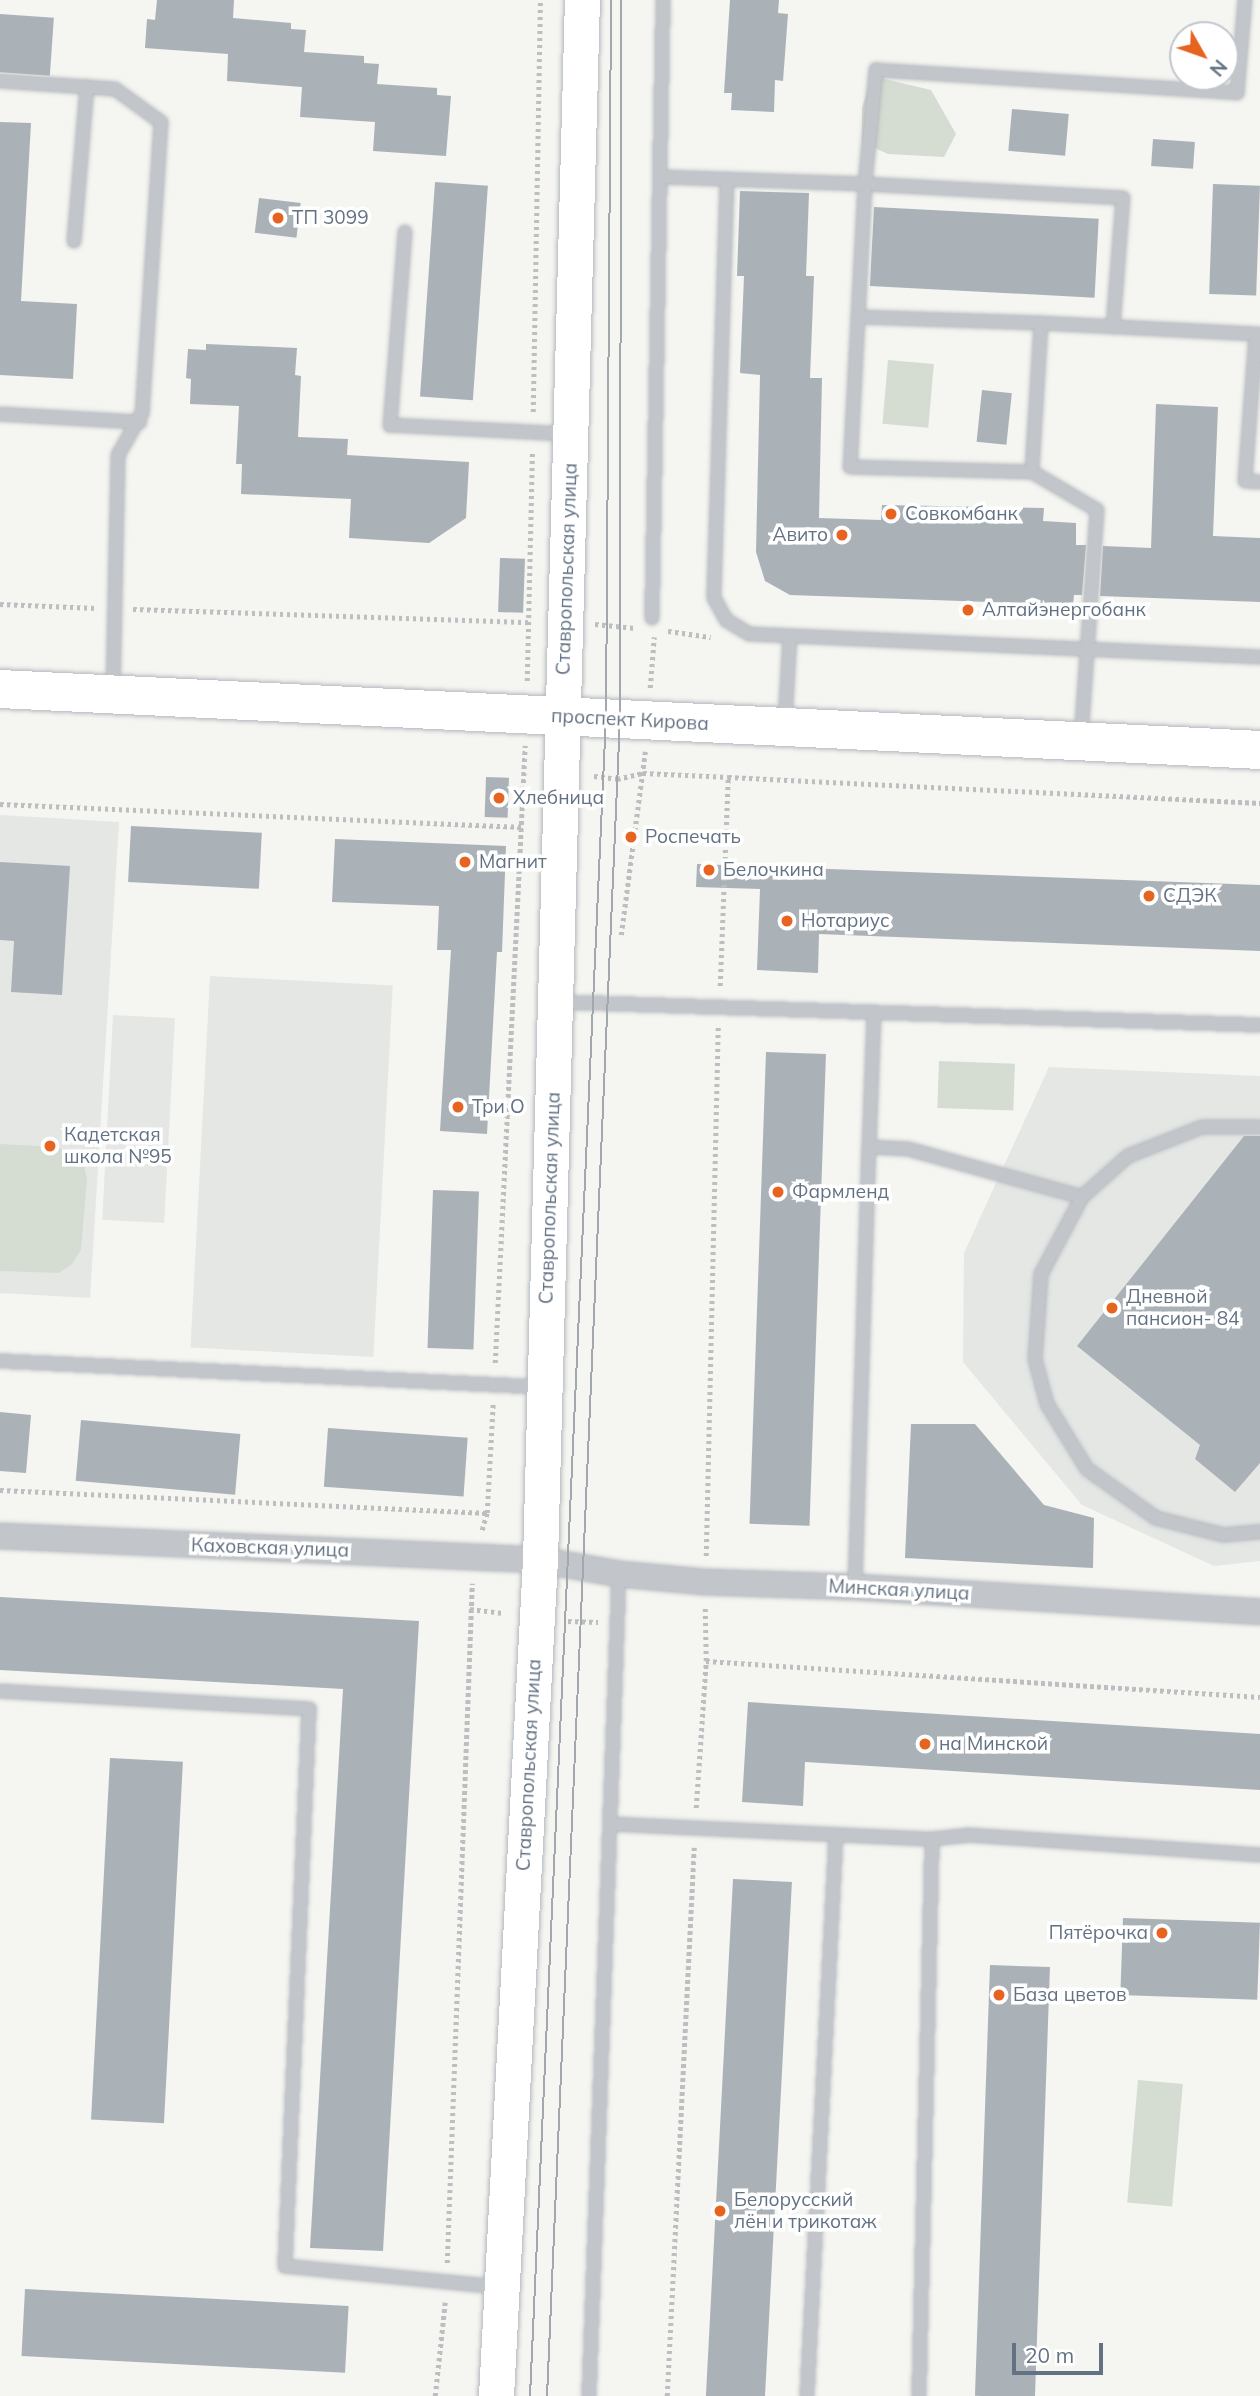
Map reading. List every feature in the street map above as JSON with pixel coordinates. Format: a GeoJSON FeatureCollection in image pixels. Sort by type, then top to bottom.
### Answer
{"type":"FeatureCollection","features":[{"type":"Feature","properties":{"kind":"main road","name":"проспект Кирова"},"geometry":{"type":"LineString","coordinates":[[0,689],[1260,750]]}},
{"type":"Feature","properties":{"kind":"street","name":"Ставропольская улица"},"geometry":{"type":"LineString","coordinates":[[496,2396],[540,1560],[582,0]]}},
{"type":"Feature","properties":{"kind":"street","name":"Каховская улица"},"geometry":{"type":"LineString","coordinates":[[0,1536],[540,1560]]}},
{"type":"Feature","properties":{"kind":"street","name":"Минская улица"},"geometry":{"type":"LineString","coordinates":[[540,1560],[620,1574],[705,1583],[855,1587],[1260,1612]]}},
{"type":"Feature","properties":{"kind":"lane"},"geometry":{"type":"LineString","coordinates":[[653,624],[663,0]]}},
{"type":"Feature","properties":{"kind":"lane"},"geometry":{"type":"LineString","coordinates":[[1081,741],[1097,510],[1032,472],[850,467],[865,184],[876,70],[1237,93],[1245,0]]}},
{"type":"Feature","properties":{"kind":"lane"},"geometry":{"type":"LineString","coordinates":[[0,81],[115,89],[161,122],[140,422],[118,455],[117,609],[113,694]]}},
{"type":"Feature","properties":{"kind":"lane"},"geometry":{"type":"LineString","coordinates":[[74,241],[87,87]]}},
{"type":"Feature","properties":{"kind":"lane"},"geometry":{"type":"LineString","coordinates":[[661,177],[865,184],[1123,198],[1113,327]]}},
{"type":"Feature","properties":{"kind":"lane"},"geometry":{"type":"LineString","coordinates":[[727,179],[714,598],[726,620],[749,634],[1260,657]]}},
{"type":"Feature","properties":{"kind":"lane"},"geometry":{"type":"LineString","coordinates":[[405,232],[390,425],[570,434]]}},
{"type":"Feature","properties":{"kind":"lane"},"geometry":{"type":"LineString","coordinates":[[858,317],[1258,334],[1245,481],[1260,482]]}},
{"type":"Feature","properties":{"kind":"lane"},"geometry":{"type":"LineString","coordinates":[[1032,472],[1041,323]]}},
{"type":"Feature","properties":{"kind":"lane"},"geometry":{"type":"LineString","coordinates":[[0,414],[140,422]]}},
{"type":"Feature","properties":{"kind":"lane"},"geometry":{"type":"LineString","coordinates":[[785,727],[790,635]]}},
{"type":"Feature","properties":{"kind":"lane"},"geometry":{"type":"LineString","coordinates":[[555,1002],[1260,1025]]}},
{"type":"Feature","properties":{"kind":"lane"},"geometry":{"type":"LineString","coordinates":[[855,1587],[874,1013]]}},
{"type":"Feature","properties":{"kind":"lane"},"geometry":{"type":"LineString","coordinates":[[1260,1127],[1202,1127],[1153,1146],[1128,1156],[1082,1197],[1041,1274],[1035,1359],[1047,1404],[1087,1469],[1156,1518],[1223,1535],[1260,1532]]}},
{"type":"Feature","properties":{"kind":"lane"},"geometry":{"type":"LineString","coordinates":[[869,1147],[908,1149],[1082,1197]]}},
{"type":"Feature","properties":{"kind":"lane"},"geometry":{"type":"LineString","coordinates":[[0,1361],[494,1387],[544,1387]]}},
{"type":"Feature","properties":{"kind":"lane"},"geometry":{"type":"LineString","coordinates":[[589,2396],[620,1574]]}},
{"type":"Feature","properties":{"kind":"lane"},"geometry":{"type":"LineString","coordinates":[[0,1691],[309,1709],[285,2266],[502,2288]]}},
{"type":"Feature","properties":{"kind":"lane"},"geometry":{"type":"LineString","coordinates":[[610,1824],[932,1839],[968,1835],[1260,1855]]}},
{"type":"Feature","properties":{"kind":"lane"},"geometry":{"type":"LineString","coordinates":[[807,2396],[836,1835]]}},
{"type":"Feature","properties":{"kind":"lane"},"geometry":{"type":"LineString","coordinates":[[919,2396],[932,1839]]}},
{"type":"Feature","properties":{"kind":"path"},"geometry":{"type":"LineString","coordinates":[[533,415],[540,0]]}},
{"type":"Feature","properties":{"kind":"path"},"geometry":{"type":"LineString","coordinates":[[0,604],[529,622],[532,442]]}},
{"type":"Feature","properties":{"kind":"path"},"geometry":{"type":"LineString","coordinates":[[621,935],[643,774],[653,624]]}},
{"type":"Feature","properties":{"kind":"path"},"geometry":{"type":"LineString","coordinates":[[435,2396],[447,2282],[473,1557],[487,1513],[524,771],[617,779],[643,774],[1260,803]]}},
{"type":"Feature","properties":{"kind":"path"},"geometry":{"type":"LineString","coordinates":[[0,804],[522,827]]}},
{"type":"Feature","properties":{"kind":"path"},"geometry":{"type":"LineString","coordinates":[[0,1490],[487,1513]]}},
{"type":"Feature","properties":{"kind":"path"},"geometry":{"type":"LineString","coordinates":[[706,1661],[1260,1697]]}},
{"type":"Feature","properties":{"kind":"shaded area"},"geometry":{"type":"Polygon","coordinates":[[[876,77],[931,90],[956,134],[944,157],[888,154],[862,142],[862,107],[869,87],[876,77]]]}},
{"type":"Feature","properties":{"kind":"shaded area"},"geometry":{"type":"Polygon","coordinates":[[[888,360],[934,364],[928,428],[882,424],[888,360]]]}},
{"type":"Feature","properties":{"kind":"shaded area","name":"Кадетская школа №95"},"geometry":{"type":"Polygon","coordinates":[[[0,815],[119,822],[90,1298],[0,1293],[0,815]]]}},
{"type":"Feature","properties":{"kind":"shaded area"},"geometry":{"type":"Polygon","coordinates":[[[210,976],[393,986],[373,1357],[191,1347],[210,976]]]}},
{"type":"Feature","properties":{"kind":"shaded area"},"geometry":{"type":"Polygon","coordinates":[[[113,1015],[175,1018],[164,1223],[102,1220],[113,1015]]]}},
{"type":"Feature","properties":{"kind":"shaded area"},"geometry":{"type":"Polygon","coordinates":[[[939,1061],[1015,1064],[1013,1111],[937,1108],[939,1061]]]}},
{"type":"Feature","properties":{"kind":"shaded area","name":"Дневной пансион- 84"},"geometry":{"type":"Polygon","coordinates":[[[1049,1067],[1260,1076],[1260,1561],[1214,1566],[1082,1505],[963,1362],[964,1253],[1049,1067]]]}},
{"type":"Feature","properties":{"kind":"shaded area"},"geometry":{"type":"Polygon","coordinates":[[[0,1144],[57,1147],[72,1153],[84,1165],[87,1179],[81,1250],[72,1264],[59,1273],[0,1271],[0,1144]]]}},
{"type":"Feature","properties":{"kind":"shaded area"},"geometry":{"type":"Polygon","coordinates":[[[1138,2080],[1183,2084],[1172,2206],[1127,2203],[1138,2080]]]}},
{"type":"Feature","properties":{"kind":"building"},"geometry":{"type":"Polygon","coordinates":[[[157,0],[234,0],[233,18],[291,23],[291,29],[306,30],[304,52],[364,56],[364,63],[379,64],[377,84],[437,88],[437,95],[451,96],[446,156],[373,151],[375,122],[300,117],[302,87],[227,81],[228,54],[145,48],[147,19],[155,20],[157,0]]]}},
{"type":"Feature","properties":{"kind":"building"},"geometry":{"type":"Polygon","coordinates":[[[730,0],[779,0],[778,13],[788,14],[783,81],[775,80],[774,112],[731,110],[732,93],[724,93],[730,0]]]}},
{"type":"Feature","properties":{"kind":"building"},"geometry":{"type":"Polygon","coordinates":[[[0,14],[54,18],[50,76],[0,72],[0,14]]]}},
{"type":"Feature","properties":{"kind":"building"},"geometry":{"type":"Polygon","coordinates":[[[1012,109],[1069,114],[1065,156],[1008,151],[1012,109]]]}},
{"type":"Feature","properties":{"kind":"building"},"geometry":{"type":"Polygon","coordinates":[[[0,122],[31,123],[21,301],[77,304],[73,379],[0,375],[0,122]]]}},
{"type":"Feature","properties":{"kind":"building"},"geometry":{"type":"Polygon","coordinates":[[[1153,139],[1195,142],[1193,169],[1151,166],[1153,139]]]}},
{"type":"Feature","properties":{"kind":"building"},"geometry":{"type":"Polygon","coordinates":[[[435,182],[488,186],[473,400],[420,396],[435,182]]]}},
{"type":"Feature","properties":{"kind":"building"},"geometry":{"type":"Polygon","coordinates":[[[1213,184],[1260,186],[1256,296],[1209,294],[1213,184]]]}},
{"type":"Feature","properties":{"kind":"building"},"geometry":{"type":"Polygon","coordinates":[[[740,191],[809,193],[806,276],[814,276],[810,378],[822,378],[819,518],[881,520],[882,505],[1044,508],[1043,521],[1076,523],[1076,545],[1086,545],[1082,595],[1074,595],[1073,605],[790,595],[765,581],[756,552],[760,375],[740,373],[744,276],[737,276],[740,191]]]}},
{"type":"Feature","properties":{"kind":"building","name":"ТП 3099"},"geometry":{"type":"Polygon","coordinates":[[[259,198],[301,203],[296,238],[255,233],[259,198]]]}},
{"type":"Feature","properties":{"kind":"building"},"geometry":{"type":"Polygon","coordinates":[[[874,207],[1099,219],[1095,298],[870,286],[874,207]]]}},
{"type":"Feature","properties":{"kind":"building"},"geometry":{"type":"Polygon","coordinates":[[[206,344],[297,348],[295,375],[301,376],[298,437],[348,439],[347,455],[469,462],[466,518],[429,543],[349,538],[351,499],[241,494],[242,464],[236,464],[239,406],[190,404],[191,379],[186,378],[188,349],[206,350],[206,344]]]}},
{"type":"Feature","properties":{"kind":"building"},"geometry":{"type":"Polygon","coordinates":[[[982,390],[1012,393],[1006,445],[977,442],[982,390]]]}},
{"type":"Feature","properties":{"kind":"building"},"geometry":{"type":"Polygon","coordinates":[[[1156,404],[1218,407],[1213,536],[1260,538],[1260,602],[1100,596],[1103,546],[1151,548],[1156,404]]]}},
{"type":"Feature","properties":{"kind":"building"},"geometry":{"type":"Polygon","coordinates":[[[500,558],[525,559],[523,613],[498,612],[500,558]]]}},
{"type":"Feature","properties":{"kind":"building"},"geometry":{"type":"Polygon","coordinates":[[[486,777],[509,778],[508,818],[485,817],[486,777]]]}},
{"type":"Feature","properties":{"kind":"building"},"geometry":{"type":"Polygon","coordinates":[[[131,826],[262,833],[259,889],[128,882],[131,826]]]}},
{"type":"Feature","properties":{"kind":"building"},"geometry":{"type":"Polygon","coordinates":[[[335,839],[506,846],[502,952],[497,952],[487,1134],[440,1131],[451,950],[437,950],[439,906],[332,902],[335,839]]]}},
{"type":"Feature","properties":{"kind":"building"},"geometry":{"type":"Polygon","coordinates":[[[0,862],[70,866],[62,995],[11,992],[14,941],[0,940],[0,862]]]}},
{"type":"Feature","properties":{"kind":"building"},"geometry":{"type":"Polygon","coordinates":[[[697,864],[1260,885],[1260,951],[819,934],[818,973],[757,970],[760,889],[696,887],[697,864]]]}},
{"type":"Feature","properties":{"kind":"building"},"geometry":{"type":"Polygon","coordinates":[[[766,1052],[826,1054],[809,1526],[750,1524],[766,1052]]]}},
{"type":"Feature","properties":{"kind":"building"},"geometry":{"type":"Polygon","coordinates":[[[1244,1136],[1260,1136],[1260,1463],[1235,1492],[1195,1459],[1200,1445],[1077,1346],[1244,1136]]]}},
{"type":"Feature","properties":{"kind":"building"},"geometry":{"type":"Polygon","coordinates":[[[433,1190],[479,1192],[473,1350],[427,1348],[433,1190]]]}},
{"type":"Feature","properties":{"kind":"building"},"geometry":{"type":"Polygon","coordinates":[[[0,1412],[31,1415],[26,1473],[0,1471],[0,1412]]]}},
{"type":"Feature","properties":{"kind":"building"},"geometry":{"type":"Polygon","coordinates":[[[81,1420],[240,1434],[235,1495],[76,1481],[81,1420]]]}},
{"type":"Feature","properties":{"kind":"building"},"geometry":{"type":"Polygon","coordinates":[[[911,1424],[975,1424],[1044,1505],[1094,1518],[1093,1568],[905,1558],[911,1424]]]}},
{"type":"Feature","properties":{"kind":"building"},"geometry":{"type":"Polygon","coordinates":[[[328,1428],[468,1438],[464,1497],[324,1487],[328,1428]]]}},
{"type":"Feature","properties":{"kind":"building"},"geometry":{"type":"Polygon","coordinates":[[[0,1597],[419,1621],[383,2251],[310,2248],[343,1689],[0,1670],[0,1597]]]}},
{"type":"Feature","properties":{"kind":"building"},"geometry":{"type":"Polygon","coordinates":[[[748,1702],[1260,1734],[1260,1790],[805,1762],[803,1806],[742,1802],[748,1702]]]}},
{"type":"Feature","properties":{"kind":"building"},"geometry":{"type":"Polygon","coordinates":[[[110,1758],[183,1762],[164,2123],[91,2120],[110,1758]]]}},
{"type":"Feature","properties":{"kind":"building"},"geometry":{"type":"Polygon","coordinates":[[[733,1879],[792,1882],[765,2396],[706,2396],[733,1879]]]}},
{"type":"Feature","properties":{"kind":"building"},"geometry":{"type":"Polygon","coordinates":[[[1123,1918],[1260,1923],[1257,2000],[1120,1995],[1123,1918]]]}},
{"type":"Feature","properties":{"kind":"building"},"geometry":{"type":"Polygon","coordinates":[[[990,1965],[1050,1967],[1035,2396],[975,2396],[990,1965]]]}},
{"type":"Feature","properties":{"kind":"building"},"geometry":{"type":"Polygon","coordinates":[[[25,2289],[349,2306],[345,2373],[21,2356],[25,2289]]]}},
{"type":"Feature","properties":{"kind":"tram line"},"geometry":{"type":"LineString","coordinates":[[530,2396],[606,718],[611,0]]}},
{"type":"Feature","properties":{"kind":"tram line"},"geometry":{"type":"LineString","coordinates":[[547,2396],[620,719],[621,0]]}},
{"type":"Feature","properties":{"kind":"place","name":"ТП 3099"},"geometry":{"type":"Point","coordinates":[278,218]}},
{"type":"Feature","properties":{"kind":"place","name":"Совкомбанк"},"geometry":{"type":"Point","coordinates":[891,514]}},
{"type":"Feature","properties":{"kind":"place","name":"Авито"},"geometry":{"type":"Point","coordinates":[842,535]}},
{"type":"Feature","properties":{"kind":"place","name":"Алтайэнергобанк"},"geometry":{"type":"Point","coordinates":[968,610]}},
{"type":"Feature","properties":{"kind":"place","name":"Хлебница"},"geometry":{"type":"Point","coordinates":[499,798]}},
{"type":"Feature","properties":{"kind":"place","name":"Роспечать"},"geometry":{"type":"Point","coordinates":[631,837]}},
{"type":"Feature","properties":{"kind":"place","name":"Магнит"},"geometry":{"type":"Point","coordinates":[465,862]}},
{"type":"Feature","properties":{"kind":"place","name":"Белочкина"},"geometry":{"type":"Point","coordinates":[709,870]}},
{"type":"Feature","properties":{"kind":"place","name":"СДЭК"},"geometry":{"type":"Point","coordinates":[1149,896]}},
{"type":"Feature","properties":{"kind":"place","name":"Нотариус"},"geometry":{"type":"Point","coordinates":[787,921]}},
{"type":"Feature","properties":{"kind":"place","name":"Три О"},"geometry":{"type":"Point","coordinates":[458,1107]}},
{"type":"Feature","properties":{"kind":"place","name":"Кадетская школа №95"},"geometry":{"type":"Point","coordinates":[50,1146]}},
{"type":"Feature","properties":{"kind":"place","name":"Фармленд"},"geometry":{"type":"Point","coordinates":[778,1192]}},
{"type":"Feature","properties":{"kind":"place","name":"Дневной пансион- 84"},"geometry":{"type":"Point","coordinates":[1112,1308]}},
{"type":"Feature","properties":{"kind":"place","name":"на Минской"},"geometry":{"type":"Point","coordinates":[925,1744]}},
{"type":"Feature","properties":{"kind":"place","name":"Пятёрочка"},"geometry":{"type":"Point","coordinates":[1162,1933]}},
{"type":"Feature","properties":{"kind":"place","name":"База цветов"},"geometry":{"type":"Point","coordinates":[999,1995]}},
{"type":"Feature","properties":{"kind":"place","name":"Белорусский лён и трикотаж"},"geometry":{"type":"Point","coordinates":[720,2211]}}]}
